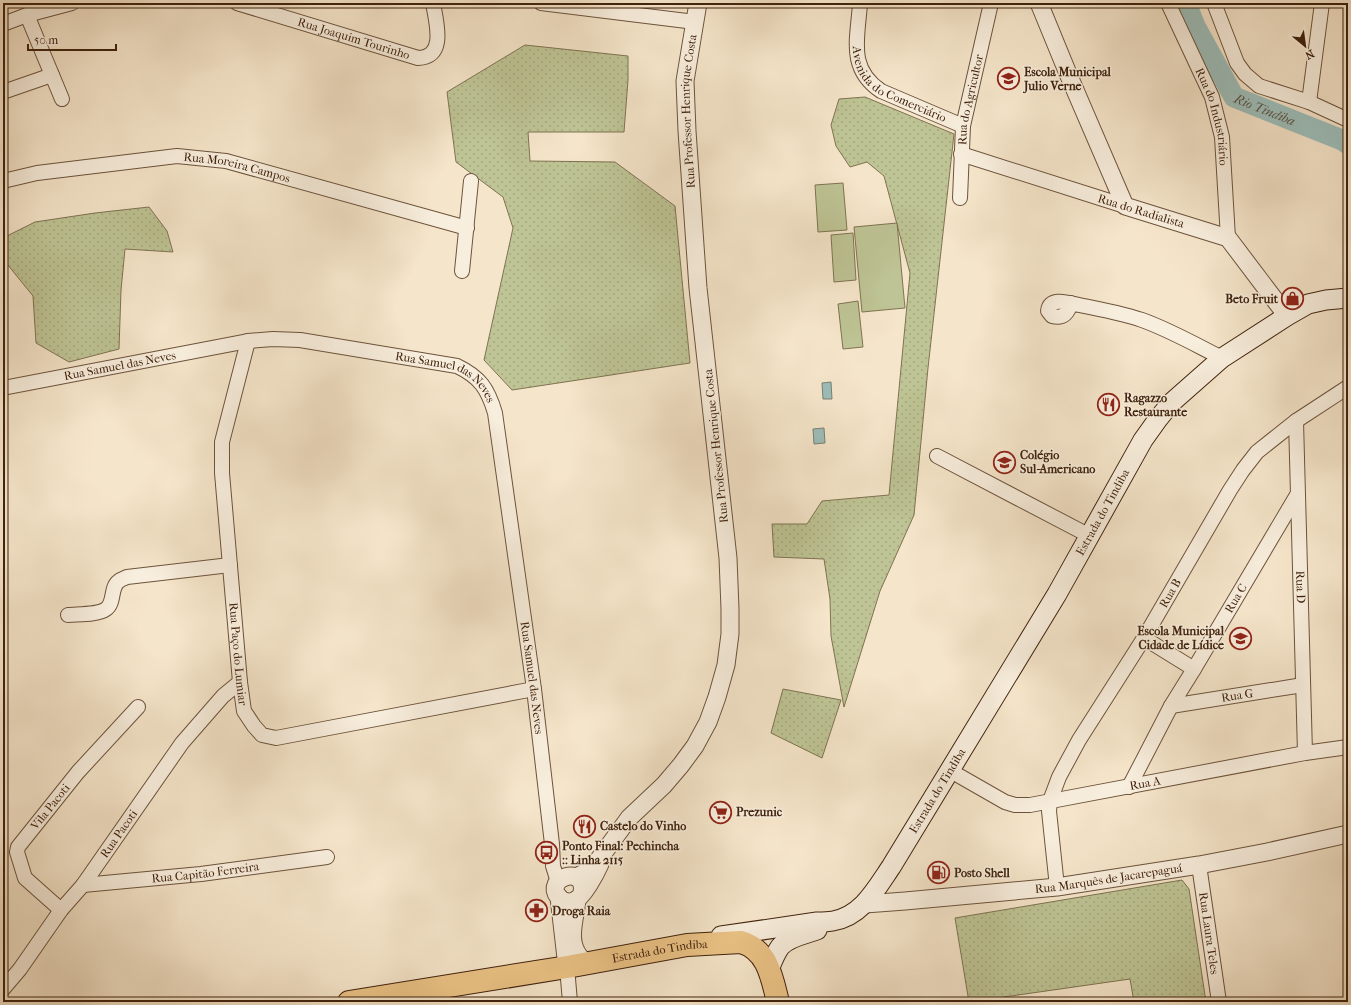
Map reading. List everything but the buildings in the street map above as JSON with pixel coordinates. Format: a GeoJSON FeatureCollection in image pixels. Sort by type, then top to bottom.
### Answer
{"type":"FeatureCollection","features":[{"type":"Feature","properties":{"kind":"main road","name":"Estrada do Tindiba"},"geometry":{"type":"LineString","coordinates":[[349,1002],[576,965],[687,945],[702,940],[746,932],[817,922],[832,922],[848,916],[866,904],[891,867],[1057,594],[1143,440],[1158,419],[1171,403],[1222,358],[1286,316],[1308,304],[1348,298]]}},
{"type":"Feature","properties":{"kind":"main road"},"geometry":{"type":"LineString","coordinates":[[769,970],[776,952],[781,945],[790,940],[820,929],[832,922]]}},
{"type":"Feature","properties":{"kind":"main road"},"geometry":{"type":"LineString","coordinates":[[687,945],[741,942],[757,950],[769,970],[778,1002]]}},
{"type":"Feature","properties":{"kind":"street"},"geometry":{"type":"LineString","coordinates":[[3,24],[27,15],[72,3]]}},
{"type":"Feature","properties":{"kind":"street","name":"Rua Joaquim Tourinho"},"geometry":{"type":"LineString","coordinates":[[237,3],[418,58],[425,58],[437,47],[438,38],[433,3]]}},
{"type":"Feature","properties":{"kind":"street"},"geometry":{"type":"LineString","coordinates":[[541,3],[695,22]]}},
{"type":"Feature","properties":{"kind":"street","name":"Rua Professor Henrique Costa"},"geometry":{"type":"LineString","coordinates":[[565,883],[588,871],[605,851],[629,818],[664,785],[681,765],[695,746],[708,722],[726,665],[730,634],[731,594],[698,288],[687,131],[685,81],[698,3]]}},
{"type":"Feature","properties":{"kind":"street","name":"Avenida do Comerciário"},"geometry":{"type":"LineString","coordinates":[[860,3],[856,54],[859,67],[872,85],[880,91],[963,126]]}},
{"type":"Feature","properties":{"kind":"street","name":"Rua do Agricultor"},"geometry":{"type":"LineString","coordinates":[[960,198],[963,126],[991,3]]}},
{"type":"Feature","properties":{"kind":"street"},"geometry":{"type":"LineString","coordinates":[[1039,3],[1125,206]]}},
{"type":"Feature","properties":{"kind":"street","name":"Rua do Industriário"},"geometry":{"type":"LineString","coordinates":[[1168,3],[1212,97],[1222,137],[1228,238]]}},
{"type":"Feature","properties":{"kind":"street"},"geometry":{"type":"LineString","coordinates":[[1214,3],[1237,62],[1245,74],[1259,86],[1309,102],[1348,120]]}},
{"type":"Feature","properties":{"kind":"street"},"geometry":{"type":"LineString","coordinates":[[1309,102],[1322,3]]}},
{"type":"Feature","properties":{"kind":"street"},"geometry":{"type":"LineString","coordinates":[[27,15],[62,99]]}},
{"type":"Feature","properties":{"kind":"street"},"geometry":{"type":"LineString","coordinates":[[3,92],[52,75]]}},
{"type":"Feature","properties":{"kind":"street","name":"Rua do Radialista"},"geometry":{"type":"LineString","coordinates":[[961,154],[1228,238]]}},
{"type":"Feature","properties":{"kind":"street","name":"Rua Moreira Campos"},"geometry":{"type":"LineString","coordinates":[[3,181],[37,172],[177,156],[226,161],[467,228]]}},
{"type":"Feature","properties":{"kind":"street"},"geometry":{"type":"LineString","coordinates":[[462,271],[471,181]]}},
{"type":"Feature","properties":{"kind":"street"},"geometry":{"type":"LineString","coordinates":[[1228,238],[1286,316]]}},
{"type":"Feature","properties":{"kind":"street"},"geometry":{"type":"LineString","coordinates":[[1071,303],[1110,311],[1141,320],[1172,332],[1222,358]]}},
{"type":"Feature","properties":{"kind":"street","name":"Rua Samuel das Neves"},"geometry":{"type":"LineString","coordinates":[[3,388],[248,341],[273,339],[300,340],[457,366],[470,372],[482,383],[490,397],[495,413],[534,689],[552,844],[553,866],[565,883],[576,965],[570,1002]]}},
{"type":"Feature","properties":{"kind":"street","name":"Rua Paço do Lumiar"},"geometry":{"type":"LineString","coordinates":[[248,341],[222,442],[222,473],[240,682],[244,711],[254,726],[262,735],[276,738],[534,689]]}},
{"type":"Feature","properties":{"kind":"street","name":"Rua B"},"geometry":{"type":"LineString","coordinates":[[1057,887],[1049,812],[1050,801],[1059,777],[1079,740],[1144,638],[1243,470],[1257,452],[1296,421],[1348,387]]}},
{"type":"Feature","properties":{"kind":"street","name":"Rua D"},"geometry":{"type":"LineString","coordinates":[[1296,421],[1305,753]]}},
{"type":"Feature","properties":{"kind":"street"},"geometry":{"type":"LineString","coordinates":[[937,456],[1090,536]]}},
{"type":"Feature","properties":{"kind":"street","name":"Rua C"},"geometry":{"type":"LineString","coordinates":[[1129,787],[1170,706],[1194,669],[1297,496]]}},
{"type":"Feature","properties":{"kind":"street"},"geometry":{"type":"LineString","coordinates":[[68,615],[100,612],[106,609],[110,605],[114,587],[118,581],[127,577],[230,565]]}},
{"type":"Feature","properties":{"kind":"street"},"geometry":{"type":"LineString","coordinates":[[1144,638],[1194,669]]}},
{"type":"Feature","properties":{"kind":"street","name":"Rua Pacoti"},"geometry":{"type":"LineString","coordinates":[[3,989],[20,969],[61,910],[83,885],[182,743],[223,696],[240,682]]}},
{"type":"Feature","properties":{"kind":"street","name":"Rua G"},"geometry":{"type":"LineString","coordinates":[[1170,706],[1303,685]]}},
{"type":"Feature","properties":{"kind":"street","name":"Vila Pacoti"},"geometry":{"type":"LineString","coordinates":[[61,910],[25,878],[17,852],[18,846],[78,772],[138,707]]}},
{"type":"Feature","properties":{"kind":"street","name":"Rua A"},"geometry":{"type":"LineString","coordinates":[[949,770],[1005,802],[1015,805],[1030,805],[1305,753],[1348,747]]}},
{"type":"Feature","properties":{"kind":"street","name":"Rua Marquês de Jacarepaguá"},"geometry":{"type":"LineString","coordinates":[[866,904],[1057,887],[1199,865],[1268,852],[1348,834]]}},
{"type":"Feature","properties":{"kind":"street","name":"Rua Professor Henrique Costa"},"geometry":{"type":"LineString","coordinates":[[576,965],[579,955],[573,944],[573,932],[580,896],[594,876],[605,851]]}},
{"type":"Feature","properties":{"kind":"street","name":"Rua Capitão Ferreira"},"geometry":{"type":"LineString","coordinates":[[83,885],[201,874],[327,857]]}},
{"type":"Feature","properties":{"kind":"street","name":"Rua Laura Teles"},"geometry":{"type":"LineString","coordinates":[[1199,865],[1219,1002]]}},
{"type":"Feature","properties":{"kind":"street"},"geometry":{"type":"LineString","coordinates":[[565,883],[582,884],[580,896],[569,902],[562,900],[565,883]]}},
{"type":"Feature","properties":{"kind":"green space"},"geometry":{"type":"Polygon","coordinates":[[[525,45],[628,56],[628,80],[624,132],[528,132],[530,161],[615,162],[675,206],[690,363],[512,390],[484,360],[513,228],[503,197],[456,162],[447,92],[525,45]]]}},
{"type":"Feature","properties":{"kind":"green space"},"geometry":{"type":"Polygon","coordinates":[[[865,97],[954,134],[928,368],[914,515],[880,591],[844,707],[831,636],[830,599],[824,559],[774,557],[772,524],[807,524],[822,501],[889,495],[910,273],[884,176],[867,162],[850,167],[836,146],[831,125],[839,99],[865,97]]]}},
{"type":"Feature","properties":{"kind":"green space"},"geometry":{"type":"Polygon","coordinates":[[[843,183],[847,230],[818,232],[815,185],[843,183]]]}},
{"type":"Feature","properties":{"kind":"green space"},"geometry":{"type":"Polygon","coordinates":[[[149,207],[167,231],[173,252],[125,249],[121,290],[119,349],[69,362],[36,343],[33,296],[7,264],[3,264],[3,238],[35,222],[149,207]]]}},
{"type":"Feature","properties":{"kind":"green space"},"geometry":{"type":"Polygon","coordinates":[[[897,223],[905,308],[862,312],[854,227],[897,223]]]}},
{"type":"Feature","properties":{"kind":"green space"},"geometry":{"type":"Polygon","coordinates":[[[853,233],[856,280],[834,282],[831,235],[853,233]]]}},
{"type":"Feature","properties":{"kind":"green space"},"geometry":{"type":"Polygon","coordinates":[[[858,301],[863,347],[843,349],[838,304],[858,301]]]}},
{"type":"Feature","properties":{"kind":"green space"},"geometry":{"type":"Polygon","coordinates":[[[783,689],[841,700],[822,758],[771,733],[783,689]]]}},
{"type":"Feature","properties":{"kind":"green space"},"geometry":{"type":"Polygon","coordinates":[[[1182,880],[1189,889],[1206,1002],[1134,1002],[1130,979],[969,1002],[955,918],[1182,880]]]}},
{"type":"Feature","properties":{"kind":"water"},"geometry":{"type":"Polygon","coordinates":[[[831,382],[832,399],[823,399],[822,383],[831,382]]]}},
{"type":"Feature","properties":{"kind":"water"},"geometry":{"type":"Polygon","coordinates":[[[824,428],[825,443],[814,444],[813,429],[824,428]]]}},
{"type":"Feature","properties":{"kind":"waterway","name":"Rio Tindiba"},"geometry":{"type":"LineString","coordinates":[[1186,3],[1195,26],[1234,97],[1342,140],[1348,144]]}},
{"type":"Feature","properties":{"kind":"place","name":"Escola Municipal Julio Verne"},"geometry":{"type":"Point","coordinates":[1009,79]}},
{"type":"Feature","properties":{"kind":"place","name":"Beto Fruit"},"geometry":{"type":"Point","coordinates":[1293,299]}},
{"type":"Feature","properties":{"kind":"place","name":"Ragazzo Restaurante"},"geometry":{"type":"Point","coordinates":[1108,405]}},
{"type":"Feature","properties":{"kind":"place","name":"Colégio Sul-Americano"},"geometry":{"type":"Point","coordinates":[1005,462]}},
{"type":"Feature","properties":{"kind":"place","name":"Escola Municipal Cidade de Lídice"},"geometry":{"type":"Point","coordinates":[1240,638]}},
{"type":"Feature","properties":{"kind":"place","name":"Prezunic"},"geometry":{"type":"Point","coordinates":[721,812]}},
{"type":"Feature","properties":{"kind":"place","name":"Castelo do Vinho"},"geometry":{"type":"Point","coordinates":[584,826]}},
{"type":"Feature","properties":{"kind":"place","name":"Ponto Final: Pechincha :: Linha 2115"},"geometry":{"type":"Point","coordinates":[547,853]}},
{"type":"Feature","properties":{"kind":"place","name":"Posto Shell"},"geometry":{"type":"Point","coordinates":[938,873]}},
{"type":"Feature","properties":{"kind":"place","name":"Droga Raia"},"geometry":{"type":"Point","coordinates":[536,911]}}]}
